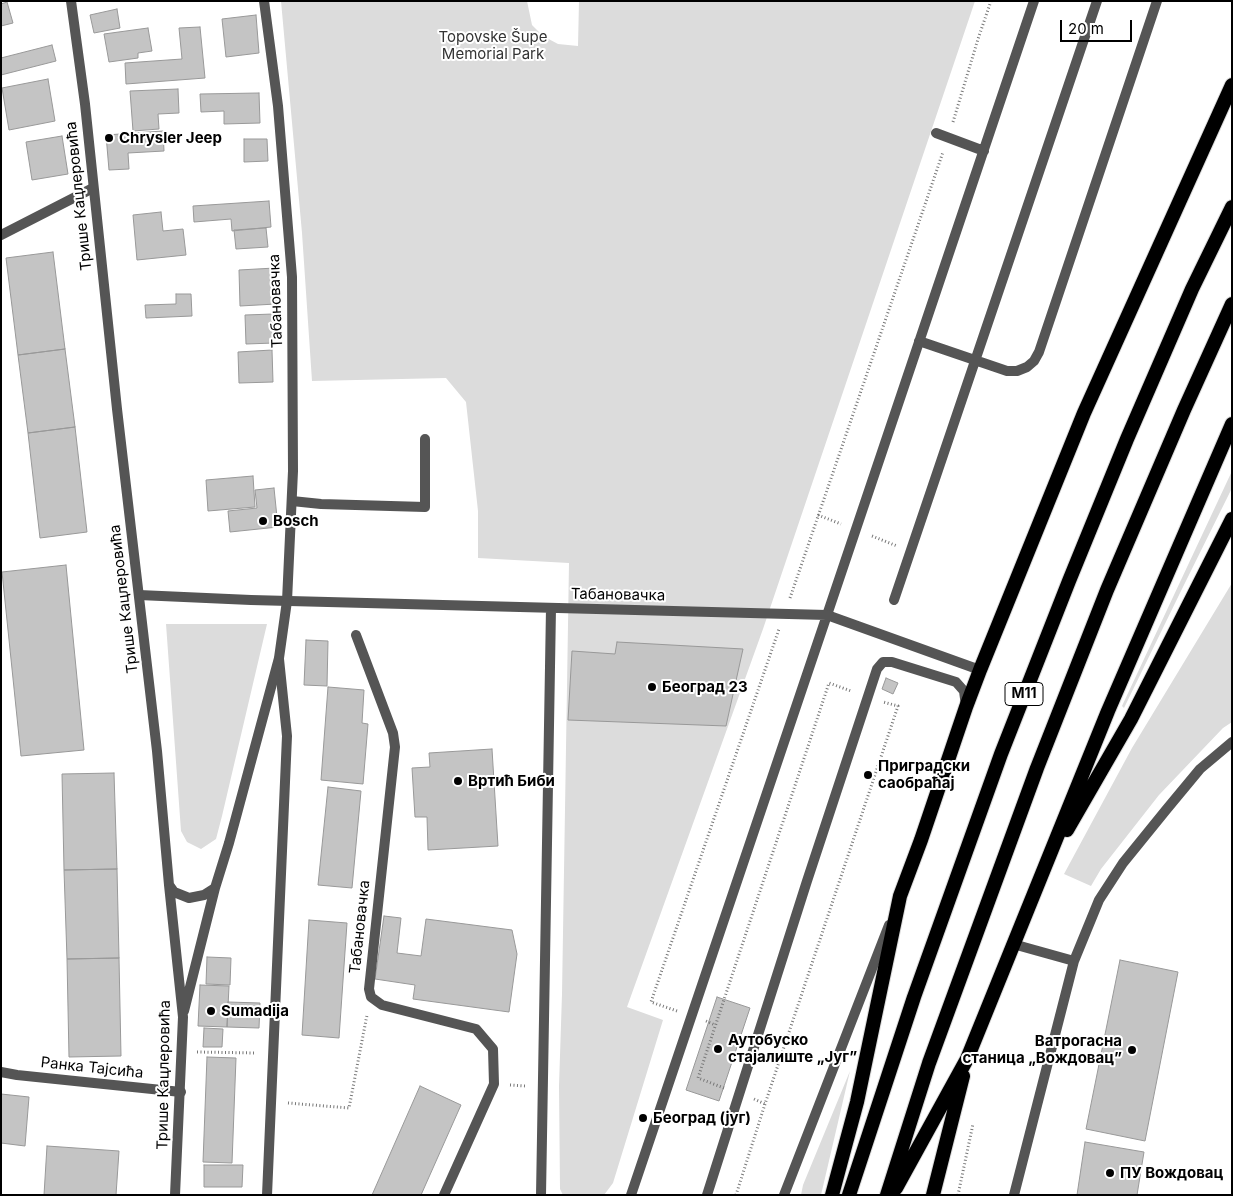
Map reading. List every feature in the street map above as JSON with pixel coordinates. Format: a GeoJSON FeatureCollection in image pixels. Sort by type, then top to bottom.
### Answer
{"type":"FeatureCollection","features":[{"type":"Feature","properties":{"kind":"highway"},"geometry":{"type":"LineString","coordinates":[[832,1195],[857,1102],[900,896],[922,840],[966,707],[1084,413],[1232,85]]}},
{"type":"Feature","properties":{"kind":"highway","name":"M11"},"geometry":{"type":"LineString","coordinates":[[850,1195],[914,997],[1004,745],[1127,439],[1192,289],[1232,207]]}},
{"type":"Feature","properties":{"kind":"highway","name":"M11"},"geometry":{"type":"LineString","coordinates":[[887,1195],[930,1062],[1037,768],[1107,590],[1184,410],[1232,304]]}},
{"type":"Feature","properties":{"kind":"highway"},"geometry":{"type":"LineString","coordinates":[[892,1195],[967,1059],[1108,711],[1232,424]]}},
{"type":"Feature","properties":{"kind":"highway"},"geometry":{"type":"LineString","coordinates":[[1041,876],[1131,720],[1232,520]]}},
{"type":"Feature","properties":{"kind":"highway"},"geometry":{"type":"LineString","coordinates":[[934,1195],[967,1059]]}},
{"type":"Feature","properties":{"kind":"street","name":"Трише Кацлеровића"},"geometry":{"type":"LineString","coordinates":[[71,1],[158,761],[183,1016],[176,1195]]}},
{"type":"Feature","properties":{"kind":"street","name":"Табановачка"},"geometry":{"type":"LineString","coordinates":[[264,1],[278,106],[292,276],[293,461],[287,601],[279,658],[287,736],[267,1195]]}},
{"type":"Feature","properties":{"kind":"street"},"geometry":{"type":"LineString","coordinates":[[631,1195],[1034,1]]}},
{"type":"Feature","properties":{"kind":"street"},"geometry":{"type":"LineString","coordinates":[[894,600],[1097,1]]}},
{"type":"Feature","properties":{"kind":"street"},"geometry":{"type":"LineString","coordinates":[[919,341],[1007,371],[1017,371],[1027,367],[1034,361],[1039,352],[1156,2]]}},
{"type":"Feature","properties":{"kind":"street"},"geometry":{"type":"LineString","coordinates":[[936,133],[984,151]]}},
{"type":"Feature","properties":{"kind":"street"},"geometry":{"type":"LineString","coordinates":[[1,235],[93,188]]}},
{"type":"Feature","properties":{"kind":"street"},"geometry":{"type":"LineString","coordinates":[[292,501],[321,504],[425,507],[425,439]]}},
{"type":"Feature","properties":{"kind":"street"},"geometry":{"type":"LineString","coordinates":[[139,596],[287,601]]}},
{"type":"Feature","properties":{"kind":"street","name":"Табановачка"},"geometry":{"type":"LineString","coordinates":[[287,601],[827,615],[980,670]]}},
{"type":"Feature","properties":{"kind":"street"},"geometry":{"type":"LineString","coordinates":[[542,1193],[551,608]]}},
{"type":"Feature","properties":{"kind":"street","name":"Табановачка"},"geometry":{"type":"LineString","coordinates":[[356,635],[393,733],[395,747],[369,989],[371,997]]}},
{"type":"Feature","properties":{"kind":"street"},"geometry":{"type":"LineString","coordinates":[[183,1016],[215,888],[279,658]]}},
{"type":"Feature","properties":{"kind":"street"},"geometry":{"type":"LineString","coordinates":[[707,1195],[738,1093],[877,670],[883,662],[892,662],[956,682],[964,691],[966,707]]}},
{"type":"Feature","properties":{"kind":"street"},"geometry":{"type":"LineString","coordinates":[[1014,1195],[1074,962],[1099,900],[1123,863],[1200,769],[1232,742]]}},
{"type":"Feature","properties":{"kind":"street"},"geometry":{"type":"LineString","coordinates":[[169,885],[174,892],[188,898],[204,895],[215,888]]}},
{"type":"Feature","properties":{"kind":"street"},"geometry":{"type":"LineString","coordinates":[[784,1195],[900,896]]}},
{"type":"Feature","properties":{"kind":"street"},"geometry":{"type":"LineString","coordinates":[[1013,944],[1074,962]]}},
{"type":"Feature","properties":{"kind":"street"},"geometry":{"type":"LineString","coordinates":[[371,997],[382,1005],[476,1029],[493,1049],[494,1084],[444,1195]]}},
{"type":"Feature","properties":{"kind":"street","name":"Ранка Тајсића"},"geometry":{"type":"LineString","coordinates":[[1,1072],[180,1092]]}},
{"type":"Feature","properties":{"kind":"path"},"geometry":{"type":"LineString","coordinates":[[765,1104],[698,1078],[715,1025],[651,1002],[948,137],[991,1]]}},
{"type":"Feature","properties":{"kind":"path"},"geometry":{"type":"LineString","coordinates":[[306,1105],[349,1108],[371,997]]}},
{"type":"Feature","properties":{"kind":"path"},"geometry":{"type":"LineString","coordinates":[[211,1052],[242,1053]]}},
{"type":"Feature","properties":{"kind":"path"},"geometry":{"type":"LineString","coordinates":[[494,1084],[543,1087]]}},
{"type":"Feature","properties":{"kind":"path"},"geometry":{"type":"LineString","coordinates":[[958,1195],[974,1119]]}},
{"type":"Feature","properties":{"kind":"green space","name":"Topovske Šupe Memorial Park"},"geometry":{"type":"Polygon","coordinates":[[[281,1],[527,1],[532,25],[543,36],[558,44],[578,46],[579,1],[975,1],[763,629],[627,1007],[663,1020],[613,1183],[604,1195],[563,1195],[560,1189],[559,1086],[569,563],[478,558],[478,511],[466,402],[446,378],[312,381],[302,233],[281,1]]]}},
{"type":"Feature","properties":{"kind":"green space"},"geometry":{"type":"Polygon","coordinates":[[[1232,471],[1232,488],[1124,708],[1122,706],[1232,471]]]}},
{"type":"Feature","properties":{"kind":"green space"},"geometry":{"type":"Polygon","coordinates":[[[1232,583],[1232,722],[1223,728],[1159,795],[1101,869],[1091,886],[1064,874],[1132,748],[1232,583]]]}},
{"type":"Feature","properties":{"kind":"green space"},"geometry":{"type":"Polygon","coordinates":[[[166,624],[267,624],[216,839],[201,849],[187,842],[181,831],[166,624]]]}},
{"type":"Feature","properties":{"kind":"green space"},"geometry":{"type":"Polygon","coordinates":[[[850,1071],[821,1195],[801,1195],[803,1185],[850,1071]]]}},
{"type":"Feature","properties":{"kind":"building"},"geometry":{"type":"Polygon","coordinates":[[[7,2],[13,23],[1,26],[1,4],[7,2]]]}},
{"type":"Feature","properties":{"kind":"building"},"geometry":{"type":"Polygon","coordinates":[[[117,9],[120,28],[94,33],[90,15],[117,9]]]}},
{"type":"Feature","properties":{"kind":"building"},"geometry":{"type":"Polygon","coordinates":[[[256,15],[259,53],[226,57],[222,19],[256,15]]]}},
{"type":"Feature","properties":{"kind":"building"},"geometry":{"type":"Polygon","coordinates":[[[200,27],[205,78],[126,84],[125,63],[182,59],[179,28],[200,27]]]}},
{"type":"Feature","properties":{"kind":"building"},"geometry":{"type":"Polygon","coordinates":[[[148,28],[152,51],[138,53],[138,58],[109,62],[104,34],[148,28]]]}},
{"type":"Feature","properties":{"kind":"building"},"geometry":{"type":"Polygon","coordinates":[[[52,45],[56,61],[1,75],[1,58],[52,45]]]}},
{"type":"Feature","properties":{"kind":"building"},"geometry":{"type":"Polygon","coordinates":[[[48,79],[55,121],[9,130],[2,88],[48,79]]]}},
{"type":"Feature","properties":{"kind":"building"},"geometry":{"type":"Polygon","coordinates":[[[178,89],[179,113],[158,114],[159,129],[133,131],[130,91],[178,89]]]}},
{"type":"Feature","properties":{"kind":"building"},"geometry":{"type":"Polygon","coordinates":[[[259,93],[260,123],[224,124],[224,111],[201,112],[200,94],[259,93]]]}},
{"type":"Feature","properties":{"kind":"building"},"geometry":{"type":"Polygon","coordinates":[[[163,131],[164,151],[128,153],[129,169],[109,170],[106,135],[163,131]]]}},
{"type":"Feature","properties":{"kind":"building"},"geometry":{"type":"Polygon","coordinates":[[[62,136],[68,174],[32,180],[26,142],[62,136]]]}},
{"type":"Feature","properties":{"kind":"building"},"geometry":{"type":"Polygon","coordinates":[[[244,139],[267,139],[268,161],[244,162],[244,139]]]}},
{"type":"Feature","properties":{"kind":"building"},"geometry":{"type":"Polygon","coordinates":[[[269,201],[271,227],[232,231],[231,219],[194,222],[193,206],[269,201]]]}},
{"type":"Feature","properties":{"kind":"building"},"geometry":{"type":"Polygon","coordinates":[[[161,212],[163,231],[183,229],[186,255],[137,260],[133,215],[161,212]]]}},
{"type":"Feature","properties":{"kind":"building"},"geometry":{"type":"Polygon","coordinates":[[[266,228],[268,247],[236,249],[234,230],[266,228]]]}},
{"type":"Feature","properties":{"kind":"building"},"geometry":{"type":"Polygon","coordinates":[[[53,252],[65,349],[18,355],[6,258],[53,252]]]}},
{"type":"Feature","properties":{"kind":"building"},"geometry":{"type":"Polygon","coordinates":[[[275,268],[276,304],[240,306],[239,270],[275,268]]]}},
{"type":"Feature","properties":{"kind":"building"},"geometry":{"type":"Polygon","coordinates":[[[176,294],[191,294],[192,316],[146,318],[145,305],[176,304],[176,294]]]}},
{"type":"Feature","properties":{"kind":"building"},"geometry":{"type":"Polygon","coordinates":[[[273,314],[274,343],[246,344],[245,315],[273,314]]]}},
{"type":"Feature","properties":{"kind":"building"},"geometry":{"type":"Polygon","coordinates":[[[65,349],[75,427],[28,433],[18,355],[65,349]]]}},
{"type":"Feature","properties":{"kind":"building"},"geometry":{"type":"Polygon","coordinates":[[[272,350],[273,382],[239,383],[238,352],[272,350]]]}},
{"type":"Feature","properties":{"kind":"building"},"geometry":{"type":"Polygon","coordinates":[[[75,427],[87,532],[40,538],[28,433],[75,427]]]}},
{"type":"Feature","properties":{"kind":"building"},"geometry":{"type":"Polygon","coordinates":[[[253,476],[255,507],[208,511],[206,480],[253,476]]]}},
{"type":"Feature","properties":{"kind":"building"},"geometry":{"type":"Polygon","coordinates":[[[274,488],[278,527],[230,532],[228,511],[257,508],[255,490],[274,488]]]}},
{"type":"Feature","properties":{"kind":"building"},"geometry":{"type":"Polygon","coordinates":[[[66,565],[84,750],[21,756],[2,572],[66,565]]]}},
{"type":"Feature","properties":{"kind":"building"},"geometry":{"type":"Polygon","coordinates":[[[306,640],[328,641],[327,686],[304,685],[306,640]]]}},
{"type":"Feature","properties":{"kind":"building","name":"Београд 23"},"geometry":{"type":"Polygon","coordinates":[[[617,642],[743,649],[726,726],[568,720],[572,651],[615,654],[617,642]]]}},
{"type":"Feature","properties":{"kind":"building"},"geometry":{"type":"Polygon","coordinates":[[[886,678],[898,683],[893,694],[882,689],[886,678]]]}},
{"type":"Feature","properties":{"kind":"building"},"geometry":{"type":"Polygon","coordinates":[[[328,687],[364,690],[362,723],[368,724],[363,784],[321,780],[328,687]]]}},
{"type":"Feature","properties":{"kind":"building"},"geometry":{"type":"Polygon","coordinates":[[[492,749],[498,846],[428,850],[427,817],[415,817],[412,768],[430,767],[429,753],[492,749]]]}},
{"type":"Feature","properties":{"kind":"building"},"geometry":{"type":"Polygon","coordinates":[[[114,773],[117,869],[64,870],[62,774],[114,773]]]}},
{"type":"Feature","properties":{"kind":"building"},"geometry":{"type":"Polygon","coordinates":[[[328,787],[361,791],[352,888],[318,885],[328,787]]]}},
{"type":"Feature","properties":{"kind":"building"},"geometry":{"type":"Polygon","coordinates":[[[117,869],[119,958],[67,959],[64,870],[117,869]]]}},
{"type":"Feature","properties":{"kind":"building"},"geometry":{"type":"Polygon","coordinates":[[[384,916],[401,918],[397,953],[421,956],[426,919],[512,930],[517,954],[509,1012],[413,999],[415,985],[375,979],[384,916]]]}},
{"type":"Feature","properties":{"kind":"building"},"geometry":{"type":"Polygon","coordinates":[[[309,920],[347,923],[339,1038],[302,1035],[309,920]]]}},
{"type":"Feature","properties":{"kind":"building"},"geometry":{"type":"Polygon","coordinates":[[[207,957],[231,958],[230,985],[206,984],[207,957]]]}},
{"type":"Feature","properties":{"kind":"building"},"geometry":{"type":"Polygon","coordinates":[[[119,958],[121,1056],[69,1057],[67,959],[119,958]]]}},
{"type":"Feature","properties":{"kind":"building","name":"Ватрогасна станица „Вождовац”"},"geometry":{"type":"Polygon","coordinates":[[[1120,960],[1178,972],[1145,1141],[1086,1129],[1120,960]]]}},
{"type":"Feature","properties":{"kind":"building"},"geometry":{"type":"Polygon","coordinates":[[[200,985],[229,986],[227,1027],[198,1026],[200,985]]]}},
{"type":"Feature","properties":{"kind":"building","name":"Аутобуско стајалиште „Југ”"},"geometry":{"type":"Polygon","coordinates":[[[717,997],[750,1008],[719,1101],[686,1090],[717,997]]]}},
{"type":"Feature","properties":{"kind":"building"},"geometry":{"type":"Polygon","coordinates":[[[228,1002],[260,1003],[259,1028],[227,1027],[228,1002]]]}},
{"type":"Feature","properties":{"kind":"building"},"geometry":{"type":"Polygon","coordinates":[[[204,1028],[223,1029],[222,1047],[203,1047],[204,1028]]]}},
{"type":"Feature","properties":{"kind":"building"},"geometry":{"type":"Polygon","coordinates":[[[207,1057],[236,1058],[232,1163],[203,1162],[207,1057]]]}},
{"type":"Feature","properties":{"kind":"building"},"geometry":{"type":"Polygon","coordinates":[[[420,1086],[461,1105],[421,1195],[372,1195],[420,1086]]]}},
{"type":"Feature","properties":{"kind":"building"},"geometry":{"type":"Polygon","coordinates":[[[1,1094],[29,1097],[25,1146],[1,1143],[1,1094]]]}},
{"type":"Feature","properties":{"kind":"building","name":"ПУ Вождовац"},"geometry":{"type":"Polygon","coordinates":[[[1085,1142],[1144,1152],[1137,1195],[1077,1195],[1085,1142]]]}},
{"type":"Feature","properties":{"kind":"building"},"geometry":{"type":"Polygon","coordinates":[[[47,1146],[119,1151],[116,1195],[44,1195],[47,1146]]]}},
{"type":"Feature","properties":{"kind":"building"},"geometry":{"type":"Polygon","coordinates":[[[204,1165],[243,1165],[242,1187],[204,1187],[204,1165]]]}},
{"type":"Feature","properties":{"kind":"place","name":"Chrysler Jeep"},"geometry":{"type":"Point","coordinates":[109,138]}},
{"type":"Feature","properties":{"kind":"place","name":"Bosch"},"geometry":{"type":"Point","coordinates":[263,521]}},
{"type":"Feature","properties":{"kind":"place","name":"Београд 23"},"geometry":{"type":"Point","coordinates":[652,687]}},
{"type":"Feature","properties":{"kind":"place","name":"Приградски саобраћај"},"geometry":{"type":"Point","coordinates":[868,775]}},
{"type":"Feature","properties":{"kind":"place","name":"Вртић Биби"},"geometry":{"type":"Point","coordinates":[458,781]}},
{"type":"Feature","properties":{"kind":"place","name":"Sumadija"},"geometry":{"type":"Point","coordinates":[211,1011]}},
{"type":"Feature","properties":{"kind":"place","name":"Аутобуско стајалиште „Југ”"},"geometry":{"type":"Point","coordinates":[718,1049]}},
{"type":"Feature","properties":{"kind":"place","name":"Ватрогасна станица „Вождовац”"},"geometry":{"type":"Point","coordinates":[1132,1050]}},
{"type":"Feature","properties":{"kind":"place","name":"Београд (југ)"},"geometry":{"type":"Point","coordinates":[643,1118]}},
{"type":"Feature","properties":{"kind":"place","name":"ПУ Вождовац"},"geometry":{"type":"Point","coordinates":[1110,1173]}}]}
